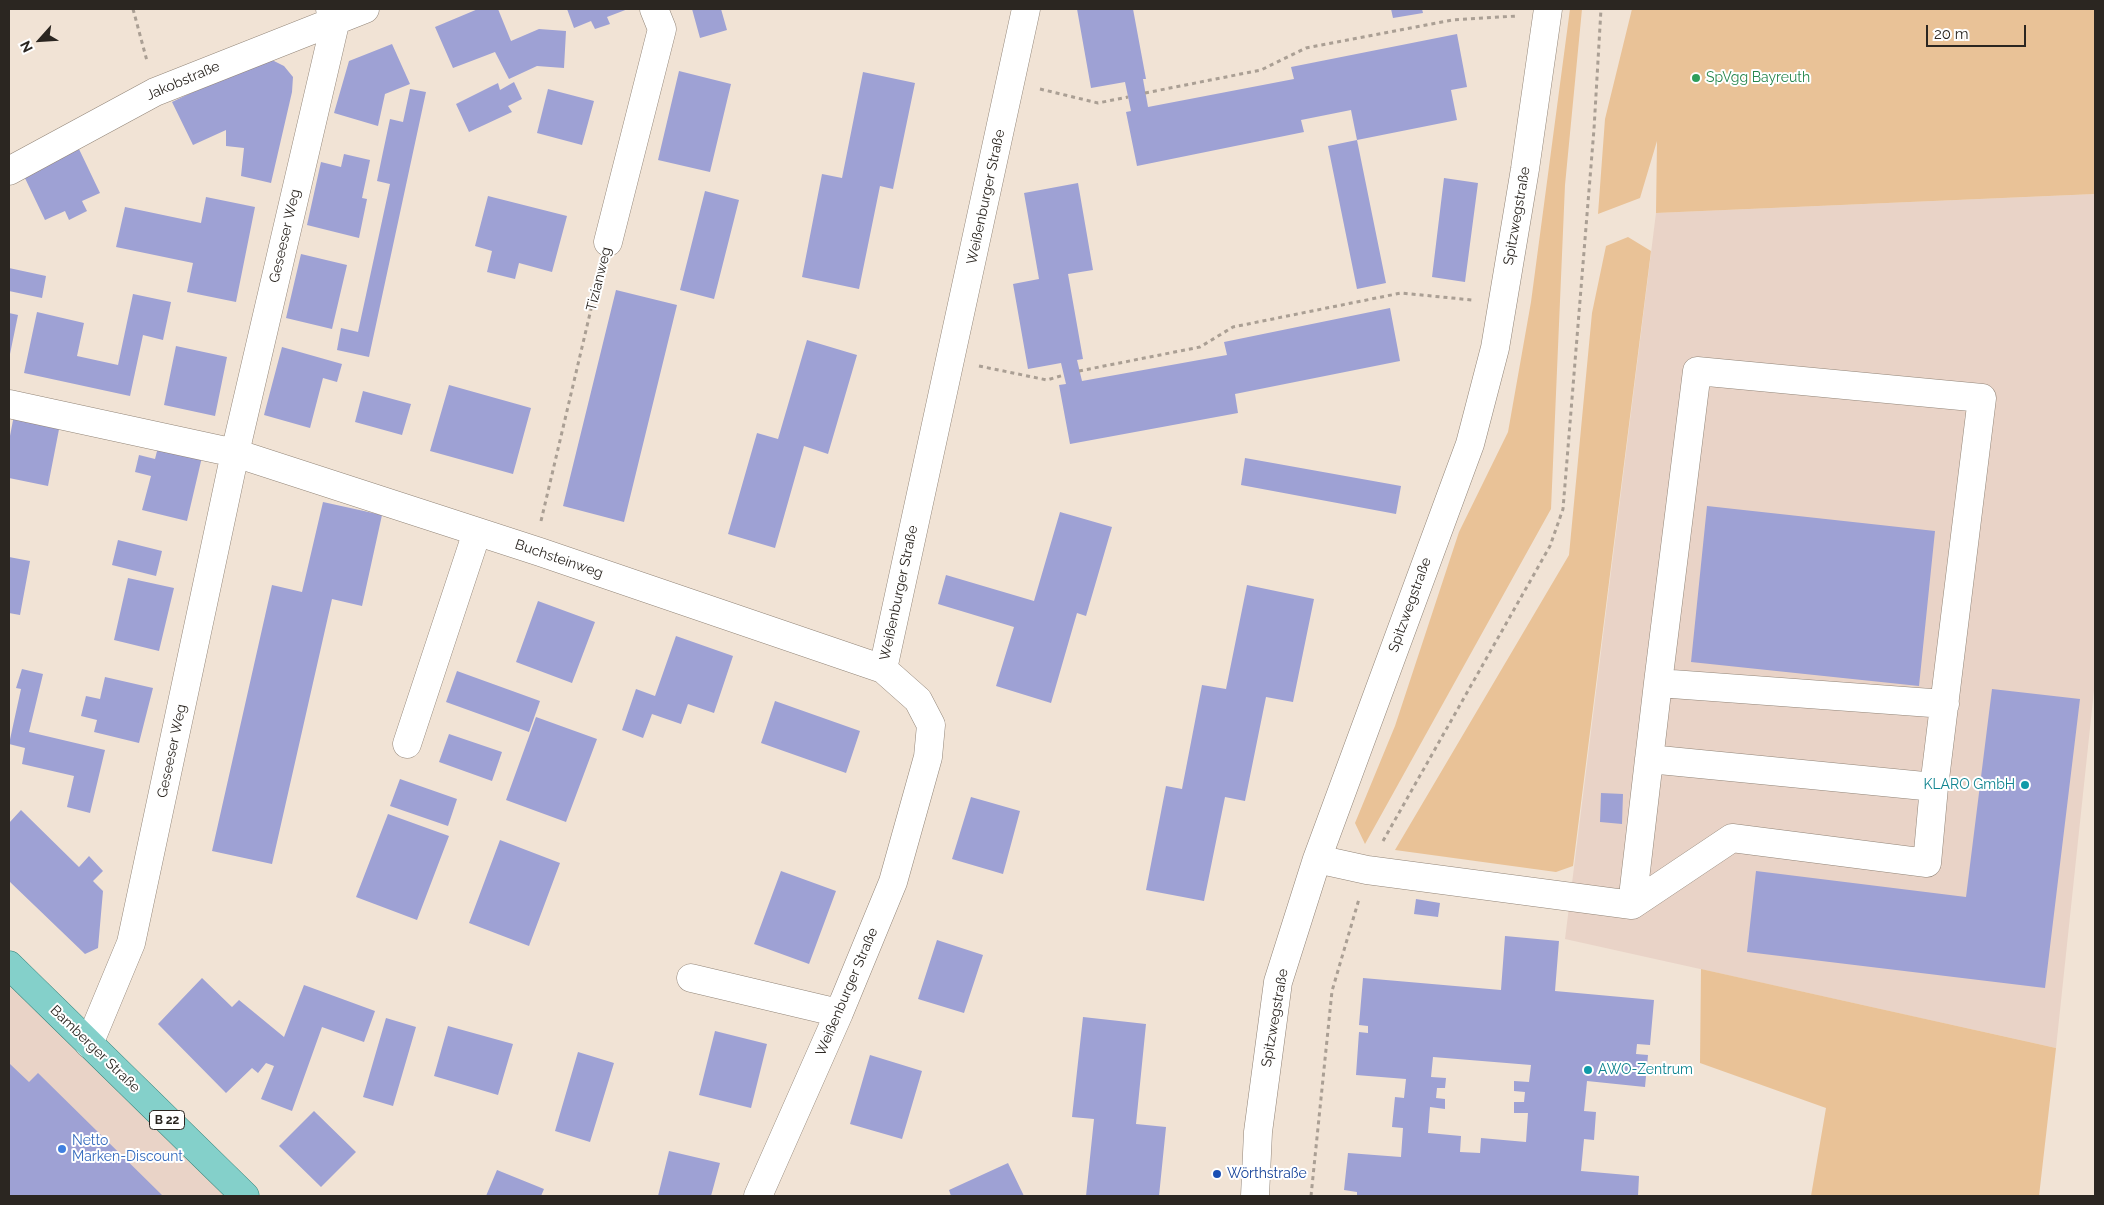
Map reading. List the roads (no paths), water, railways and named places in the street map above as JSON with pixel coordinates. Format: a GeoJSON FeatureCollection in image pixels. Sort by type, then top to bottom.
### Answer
{"type":"FeatureCollection","features":[{"type":"Feature","properties":{"kind":"main road","name":"Bamberger Straße"},"geometry":{"type":"LineString","coordinates":[[9,965],[245,1196]]}},
{"type":"Feature","properties":{"kind":"street","name":"Jakobstraße"},"geometry":{"type":"LineString","coordinates":[[9,171],[154,92],[333,14],[366,9]]}},
{"type":"Feature","properties":{"kind":"street","name":"Tizianweg"},"geometry":{"type":"LineString","coordinates":[[608,242],[662,29],[654,9]]}},
{"type":"Feature","properties":{"kind":"street","name":"Weißenburger Straße"},"geometry":{"type":"LineString","coordinates":[[758,1196],[839,1013],[893,882],[928,757],[930,725],[918,700],[883,669],[1026,9]]}},
{"type":"Feature","properties":{"kind":"street","name":"Spitzwegstraße"},"geometry":{"type":"LineString","coordinates":[[1255,1196],[1258,1132],[1278,982],[1317,859],[1470,444],[1495,348],[1526,169],[1548,11]]}},
{"type":"Feature","properties":{"kind":"street","name":"Geseeser Weg"},"geometry":{"type":"LineString","coordinates":[[89,1044],[131,943],[235,453],[333,14]]}},
{"type":"Feature","properties":{"kind":"street"},"geometry":{"type":"LineString","coordinates":[[1317,859],[1367,870],[1632,905],[1732,838],[1927,864],[1934,787],[1982,398],[1697,371],[1632,905]]}},
{"type":"Feature","properties":{"kind":"street"},"geometry":{"type":"LineString","coordinates":[[9,404],[235,453]]}},
{"type":"Feature","properties":{"kind":"street","name":"Buchsteinweg"},"geometry":{"type":"LineString","coordinates":[[235,453],[540,552],[883,669]]}},
{"type":"Feature","properties":{"kind":"street"},"geometry":{"type":"LineString","coordinates":[[407,744],[476,532]]}},
{"type":"Feature","properties":{"kind":"street"},"geometry":{"type":"LineString","coordinates":[[1658,683],[1945,704]]}},
{"type":"Feature","properties":{"kind":"street"},"geometry":{"type":"LineString","coordinates":[[1649,759],[1934,787]]}},
{"type":"Feature","properties":{"kind":"street"},"geometry":{"type":"LineString","coordinates":[[691,978],[839,1013]]}},
{"type":"Feature","properties":{"kind":"place","name":"SpVgg Bayreuth"},"geometry":{"type":"Point","coordinates":[1696,78]}},
{"type":"Feature","properties":{"kind":"place","name":"KLARO GmbH"},"geometry":{"type":"Point","coordinates":[2025,785]}},
{"type":"Feature","properties":{"kind":"place","name":"AWO-Zentrum"},"geometry":{"type":"Point","coordinates":[1588,1070]}},
{"type":"Feature","properties":{"kind":"place","name":"Netto Marken-Discount"},"geometry":{"type":"Point","coordinates":[62,1149]}},
{"type":"Feature","properties":{"kind":"place","name":"Wörthstraße"},"geometry":{"type":"Point","coordinates":[1217,1174]}}]}
